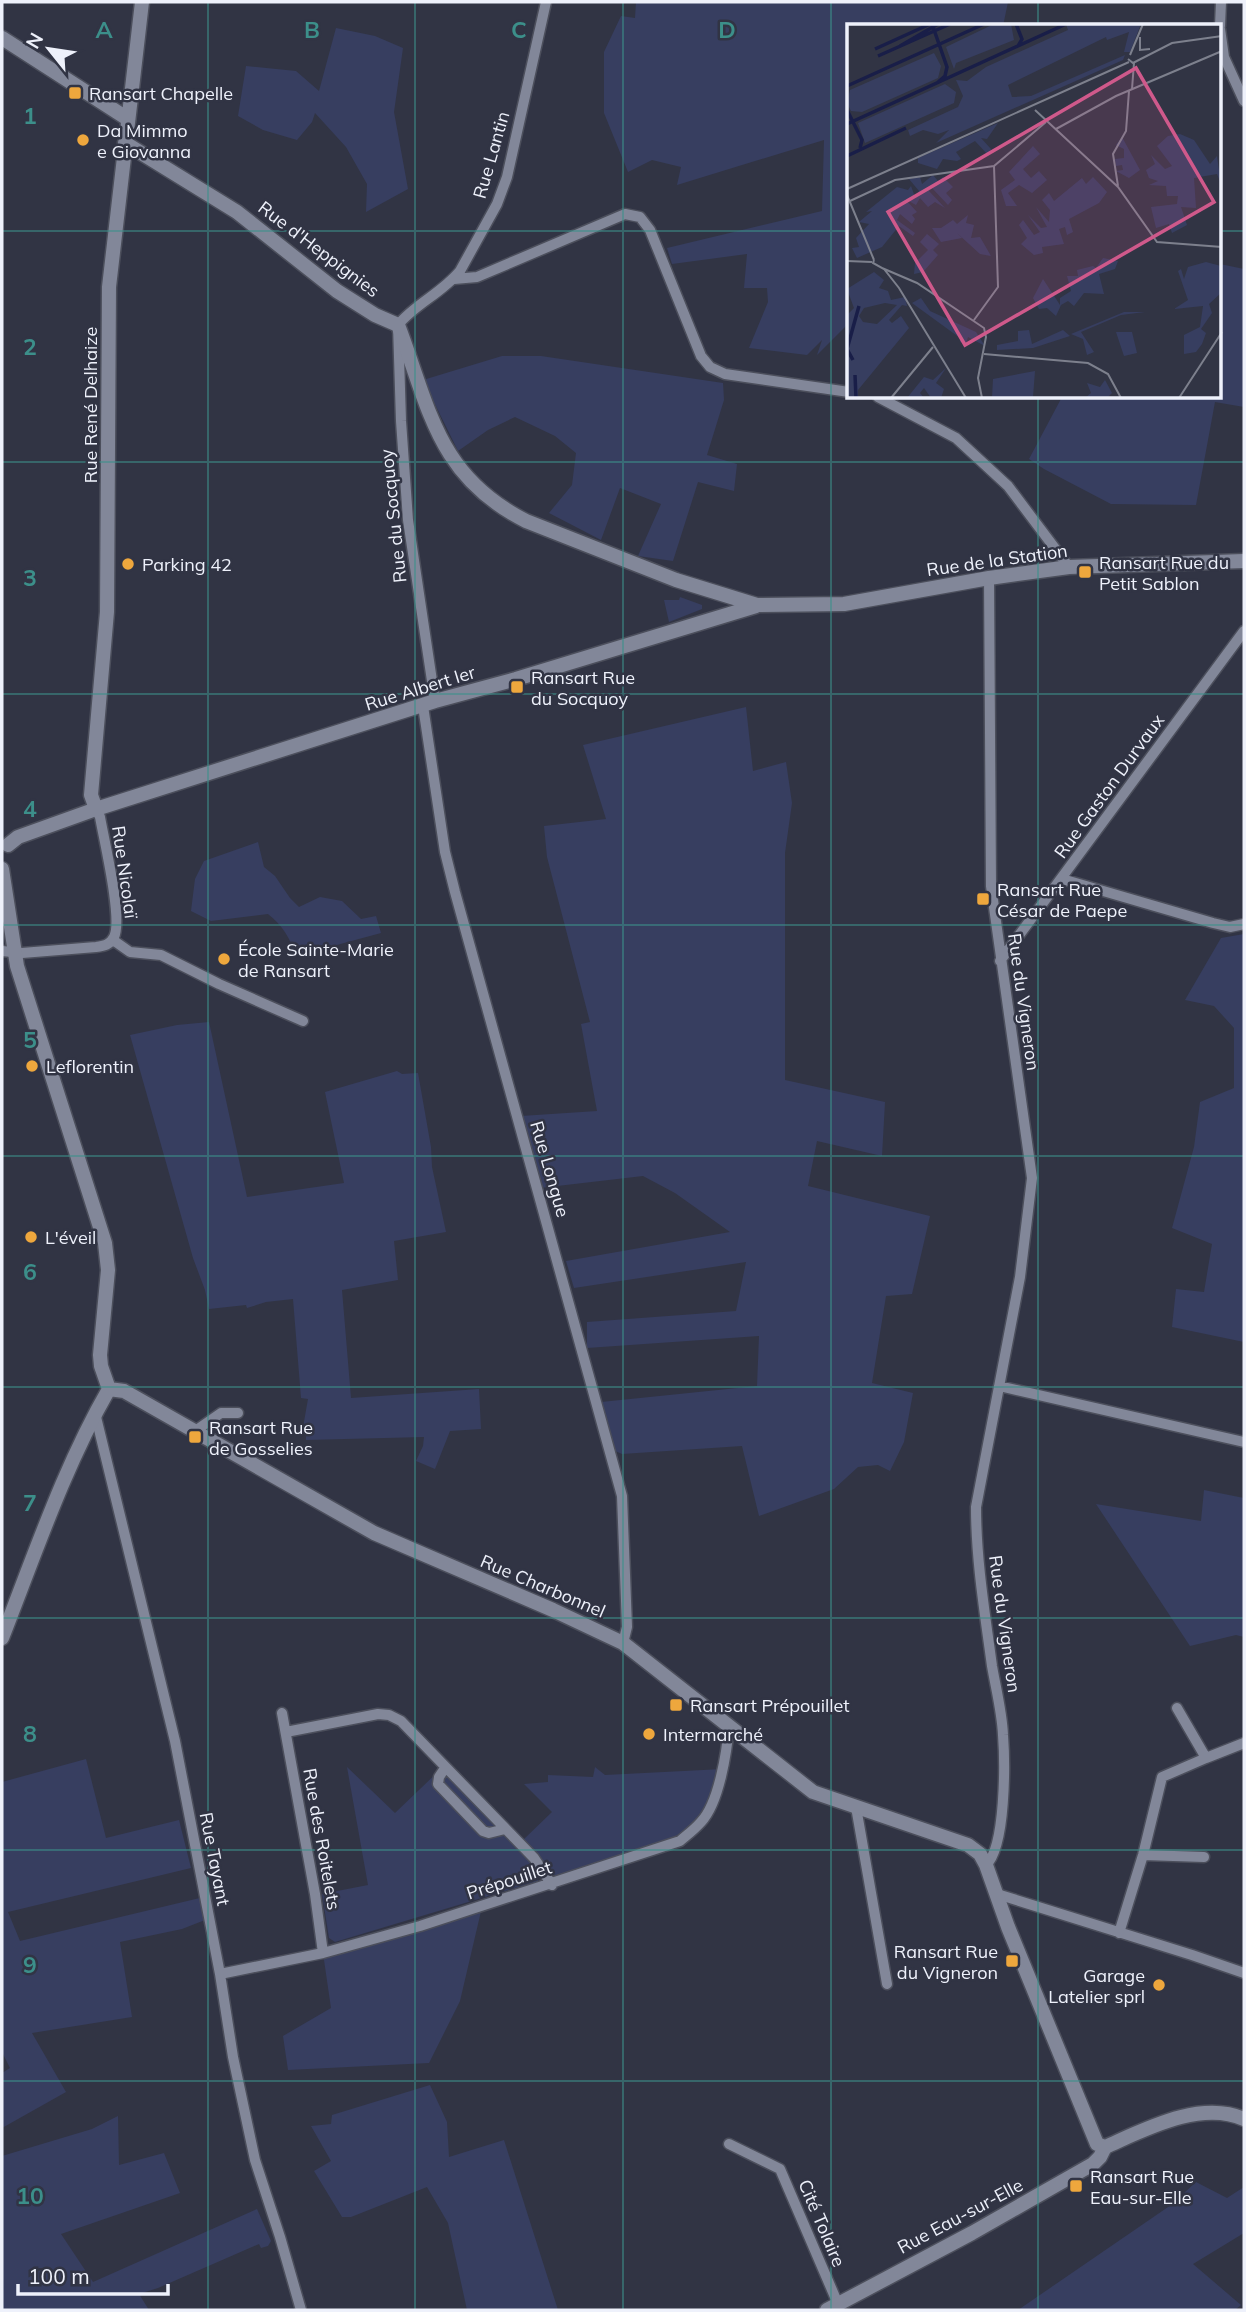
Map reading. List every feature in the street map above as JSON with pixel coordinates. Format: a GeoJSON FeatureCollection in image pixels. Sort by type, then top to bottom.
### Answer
{"type":"FeatureCollection","features":[{"type":"Feature","properties":{"kind":"street","name":"Rue René Delhaize"},"geometry":{"type":"LineString","coordinates":[[96,809],[91,794],[107,612],[109,287],[142,2]]}},
{"type":"Feature","properties":{"kind":"street","name":"Rue Lantin"},"geometry":{"type":"LineString","coordinates":[[398,325],[418,305],[454,279],[484,229],[507,177],[546,2]]}},
{"type":"Feature","properties":{"kind":"street"},"geometry":{"type":"LineString","coordinates":[[1220,24],[1221,2]]}},
{"type":"Feature","properties":{"kind":"street"},"geometry":{"type":"LineString","coordinates":[[2,38],[128,119]]}},
{"type":"Feature","properties":{"kind":"street"},"geometry":{"type":"LineString","coordinates":[[1222,42],[1224,57],[1244,101]]}},
{"type":"Feature","properties":{"kind":"street","name":"Rue d'Heppignies"},"geometry":{"type":"LineString","coordinates":[[125,143],[237,212],[337,290],[374,315],[398,325]]}},
{"type":"Feature","properties":{"kind":"street"},"geometry":{"type":"LineString","coordinates":[[454,279],[477,277],[625,214],[640,217],[650,230],[701,356],[710,367],[725,374],[847,392]]}},
{"type":"Feature","properties":{"kind":"street"},"geometry":{"type":"LineString","coordinates":[[398,325],[429,414],[444,448],[481,493],[502,509],[546,530],[676,580],[757,605]]}},
{"type":"Feature","properties":{"kind":"street","name":"Rue du Socquoy"},"geometry":{"type":"LineString","coordinates":[[398,325],[408,520],[429,704]]}},
{"type":"Feature","properties":{"kind":"street"},"geometry":{"type":"LineString","coordinates":[[882,399],[956,438],[1008,486],[1069,567]]}},
{"type":"Feature","properties":{"kind":"street","name":"Rue de la Station"},"geometry":{"type":"LineString","coordinates":[[757,605],[844,604],[989,578],[1069,567],[1244,561]]}},
{"type":"Feature","properties":{"kind":"street","name":"Rue du Vigneron"},"geometry":{"type":"LineString","coordinates":[[986,1865],[993,1855],[998,1837],[1004,1780],[1003,1733],[976,1543],[976,1507],[1020,1277],[1032,1178],[991,886],[989,578]]}},
{"type":"Feature","properties":{"kind":"street","name":"Rue Albert Ier"},"geometry":{"type":"LineString","coordinates":[[5,842],[96,809],[429,704],[757,605]]}},
{"type":"Feature","properties":{"kind":"street","name":"Rue Gaston Durvaux"},"geometry":{"type":"LineString","coordinates":[[1000,961],[1244,631]]}},
{"type":"Feature","properties":{"kind":"street","name":"Rue Longue"},"geometry":{"type":"LineString","coordinates":[[429,704],[445,852],[622,1496],[627,1627],[623,1643]]}},
{"type":"Feature","properties":{"kind":"street","name":"Rue Nicolaï"},"geometry":{"type":"LineString","coordinates":[[8,952],[96,947],[107,945],[113,940],[116,912],[100,817],[96,809]]}},
{"type":"Feature","properties":{"kind":"street"},"geometry":{"type":"LineString","coordinates":[[2,1638],[58,1497],[95,1413],[109,1389],[100,1356],[108,1270],[105,1243],[8,952],[2,868],[10,857],[5,842]]}},
{"type":"Feature","properties":{"kind":"street"},"geometry":{"type":"LineString","coordinates":[[1062,879],[1213,923],[1230,927],[1244,924]]}},
{"type":"Feature","properties":{"kind":"street","name":"Rue Nicolaï"},"geometry":{"type":"LineString","coordinates":[[113,940],[130,952],[161,956],[303,1021]]}},
{"type":"Feature","properties":{"kind":"street"},"geometry":{"type":"LineString","coordinates":[[999,1387],[1244,1442]]}},
{"type":"Feature","properties":{"kind":"street","name":"Rue Charbonnel"},"geometry":{"type":"LineString","coordinates":[[109,1389],[124,1391],[374,1533],[623,1643],[813,1792],[968,1845],[980,1854],[986,1865]]}},
{"type":"Feature","properties":{"kind":"street","name":"Rue Tayant"},"geometry":{"type":"LineString","coordinates":[[95,1413],[175,1741],[220,1974],[233,2057],[255,2160],[301,2310]]}},
{"type":"Feature","properties":{"kind":"street"},"geometry":{"type":"LineString","coordinates":[[195,1431],[221,1413],[238,1413]]}},
{"type":"Feature","properties":{"kind":"street"},"geometry":{"type":"LineString","coordinates":[[1177,1708],[1206,1758]]}},
{"type":"Feature","properties":{"kind":"street","name":"Rue des Roitelets"},"geometry":{"type":"LineString","coordinates":[[282,1713],[316,1894],[323,1953]]}},
{"type":"Feature","properties":{"kind":"street"},"geometry":{"type":"LineString","coordinates":[[286,1732],[378,1714],[389,1715],[401,1721],[534,1858],[552,1885]]}},
{"type":"Feature","properties":{"kind":"street","name":"Prépouillet"},"geometry":{"type":"LineString","coordinates":[[220,1974],[323,1953],[420,1927],[680,1841],[703,1820],[717,1791],[728,1745],[729,1725]]}},
{"type":"Feature","properties":{"kind":"street"},"geometry":{"type":"LineString","coordinates":[[1119,1933],[1163,1777],[1244,1743]]}},
{"type":"Feature","properties":{"kind":"street"},"geometry":{"type":"LineString","coordinates":[[445,1768],[438,1784],[483,1831],[489,1833],[505,1829]]}},
{"type":"Feature","properties":{"kind":"street"},"geometry":{"type":"LineString","coordinates":[[856,1807],[887,1984]]}},
{"type":"Feature","properties":{"kind":"street"},"geometry":{"type":"LineString","coordinates":[[1143,1855],[1204,1857]]}},
{"type":"Feature","properties":{"kind":"street"},"geometry":{"type":"LineString","coordinates":[[986,1865],[1028,1977],[1097,2144],[1105,2147],[1150,2128],[1198,2113],[1233,2114],[1244,2119]]}},
{"type":"Feature","properties":{"kind":"street"},"geometry":{"type":"LineString","coordinates":[[997,1894],[1244,1972]]}},
{"type":"Feature","properties":{"kind":"street","name":"Cité Tolaire"},"geometry":{"type":"LineString","coordinates":[[729,2144],[780,2169],[832,2307]]}},
{"type":"Feature","properties":{"kind":"street","name":"Rue Eau-sur-Elle"},"geometry":{"type":"LineString","coordinates":[[832,2307],[972,2233],[1093,2164],[1105,2147]]}},
{"type":"Feature","properties":{"kind":"shaded area"},"geometry":{"type":"Polygon","coordinates":[[[636,2],[1008,2],[1003,24],[847,24],[847,325],[817,355],[822,340],[807,355],[749,348],[768,302],[767,288],[744,288],[747,254],[672,264],[667,248],[822,211],[824,140],[677,185],[681,167],[652,160],[628,172],[604,113],[604,52],[621,16],[635,18],[636,2]]]}},
{"type":"Feature","properties":{"kind":"shaded area"},"geometry":{"type":"Polygon","coordinates":[[[336,28],[375,36],[403,48],[394,112],[408,189],[366,212],[367,184],[346,147],[315,113],[312,122],[297,140],[263,130],[238,116],[246,66],[296,71],[319,91],[336,28]]]}},
{"type":"Feature","properties":{"kind":"shaded area"},"geometry":{"type":"Polygon","coordinates":[[[1222,264],[1244,269],[1244,407],[1215,402],[1196,505],[1111,504],[1029,459],[1061,399],[1222,399],[1222,264]]]}},
{"type":"Feature","properties":{"kind":"shaded area"},"geometry":{"type":"Polygon","coordinates":[[[502,356],[541,356],[723,383],[724,400],[707,455],[737,464],[734,491],[698,482],[673,561],[638,556],[661,504],[620,488],[601,540],[549,513],[572,485],[576,453],[555,436],[515,417],[488,430],[458,451],[423,380],[502,356]]]}},
{"type":"Feature","properties":{"kind":"shaded area"},"geometry":{"type":"Polygon","coordinates":[[[680,597],[702,605],[702,609],[669,622],[664,600],[679,600],[680,597]]]}},
{"type":"Feature","properties":{"kind":"shaded area"},"geometry":{"type":"Polygon","coordinates":[[[746,707],[753,771],[786,762],[792,803],[785,853],[785,1080],[885,1102],[882,1156],[817,1141],[808,1186],[930,1216],[912,1294],[886,1296],[872,1383],[913,1393],[904,1442],[890,1471],[878,1465],[858,1467],[834,1489],[759,1516],[742,1446],[622,1454],[613,1450],[601,1402],[757,1386],[759,1336],[587,1348],[587,1322],[736,1311],[746,1262],[574,1288],[566,1261],[730,1232],[675,1193],[643,1176],[540,1188],[521,1116],[597,1111],[581,1024],[590,1022],[547,857],[544,826],[606,819],[583,745],[746,707]]]}},
{"type":"Feature","properties":{"kind":"shaded area"},"geometry":{"type":"Polygon","coordinates":[[[258,842],[264,867],[275,876],[299,907],[320,897],[342,901],[361,919],[376,916],[381,933],[296,956],[285,933],[268,914],[211,921],[191,911],[195,879],[204,861],[258,842]]]}},
{"type":"Feature","properties":{"kind":"shaded area"},"geometry":{"type":"Polygon","coordinates":[[[1244,934],[1244,1342],[1172,1327],[1176,1289],[1204,1292],[1212,1244],[1172,1228],[1194,1147],[1200,1102],[1234,1088],[1234,1028],[1214,1006],[1185,1000],[1221,938],[1244,934]]]}},
{"type":"Feature","properties":{"kind":"shaded area"},"geometry":{"type":"Polygon","coordinates":[[[209,1022],[247,1197],[344,1183],[325,1092],[397,1071],[402,1074],[418,1073],[432,1167],[446,1232],[394,1241],[398,1280],[342,1290],[351,1398],[479,1389],[481,1429],[450,1431],[435,1469],[416,1461],[424,1437],[306,1440],[306,1435],[302,1433],[308,1399],[301,1398],[293,1299],[266,1302],[247,1308],[246,1305],[209,1309],[130,1035],[177,1025],[209,1022]]]}},
{"type":"Feature","properties":{"kind":"shaded area"},"geometry":{"type":"Polygon","coordinates":[[[1204,1490],[1244,1498],[1244,1637],[1236,1635],[1190,1646],[1096,1504],[1201,1521],[1204,1490]]]}},
{"type":"Feature","properties":{"kind":"shaded area"},"geometry":{"type":"Polygon","coordinates":[[[86,1759],[106,1838],[179,1820],[191,1868],[8,1912],[20,1941],[204,1897],[205,1920],[182,1929],[120,1942],[132,2017],[32,2033],[66,2092],[2,2128],[2,2073],[10,2068],[2,2052],[2,1782],[86,1759]]]}},
{"type":"Feature","properties":{"kind":"shaded area"},"geometry":{"type":"Polygon","coordinates":[[[444,1766],[537,1863],[538,1881],[335,1942],[329,1938],[322,1894],[368,1885],[347,1767],[395,1813],[444,1766]]]}},
{"type":"Feature","properties":{"kind":"shaded area"},"geometry":{"type":"Polygon","coordinates":[[[595,1767],[605,1775],[723,1769],[703,1820],[664,1843],[558,1879],[523,1840],[552,1812],[524,1784],[548,1782],[548,1775],[593,1777],[595,1767]]]}},
{"type":"Feature","properties":{"kind":"shaded area"},"geometry":{"type":"Polygon","coordinates":[[[482,1907],[460,2001],[429,2063],[288,2070],[283,2036],[331,2008],[323,1953],[482,1907]]]}},
{"type":"Feature","properties":{"kind":"shaded area"},"geometry":{"type":"Polygon","coordinates":[[[430,2085],[447,2122],[449,2157],[504,2140],[558,2310],[467,2310],[448,2223],[427,2187],[351,2217],[342,2217],[314,2171],[331,2161],[311,2126],[331,2124],[332,2115],[430,2085]]]}},
{"type":"Feature","properties":{"kind":"shaded area"},"geometry":{"type":"Polygon","coordinates":[[[118,2116],[119,2165],[164,2153],[180,2193],[61,2234],[93,2282],[257,2209],[271,2241],[268,2246],[261,2248],[259,2244],[139,2294],[149,2310],[2,2310],[2,2156],[92,2129],[118,2116]]]}},
{"type":"Feature","properties":{"kind":"shaded area"},"geometry":{"type":"Polygon","coordinates":[[[1196,2182],[1227,2198],[1244,2187],[1244,2233],[1193,2264],[1241,2305],[1235,2310],[1018,2310],[1171,2205],[1196,2182]]]}},
{"type":"Feature","properties":{"kind":"place","name":"Ransart Chapelle"},"geometry":{"type":"Point","coordinates":[75,93]}},
{"type":"Feature","properties":{"kind":"place","name":"Da Mimmo e Giovanna"},"geometry":{"type":"Point","coordinates":[83,140]}},
{"type":"Feature","properties":{"kind":"place","name":"Parking 42"},"geometry":{"type":"Point","coordinates":[128,564]}},
{"type":"Feature","properties":{"kind":"place","name":"Ransart Rue du Petit Sablon"},"geometry":{"type":"Point","coordinates":[1085,572]}},
{"type":"Feature","properties":{"kind":"place","name":"Ransart Rue du Socquoy"},"geometry":{"type":"Point","coordinates":[517,687]}},
{"type":"Feature","properties":{"kind":"place","name":"Ransart Rue César de Paepe"},"geometry":{"type":"Point","coordinates":[983,899]}},
{"type":"Feature","properties":{"kind":"place","name":"École Sainte-Marie de Ransart"},"geometry":{"type":"Point","coordinates":[224,959]}},
{"type":"Feature","properties":{"kind":"place","name":"Leflorentin"},"geometry":{"type":"Point","coordinates":[32,1066]}},
{"type":"Feature","properties":{"kind":"place","name":"L'éveil"},"geometry":{"type":"Point","coordinates":[31,1237]}},
{"type":"Feature","properties":{"kind":"place","name":"Ransart Rue de Gosselies"},"geometry":{"type":"Point","coordinates":[195,1437]}},
{"type":"Feature","properties":{"kind":"place","name":"Ransart Prépouillet"},"geometry":{"type":"Point","coordinates":[676,1705]}},
{"type":"Feature","properties":{"kind":"place","name":"Intermarché"},"geometry":{"type":"Point","coordinates":[649,1734]}},
{"type":"Feature","properties":{"kind":"place","name":"Ransart Rue du Vigneron"},"geometry":{"type":"Point","coordinates":[1012,1961]}},
{"type":"Feature","properties":{"kind":"place","name":"Garage Latelier sprl"},"geometry":{"type":"Point","coordinates":[1159,1985]}},
{"type":"Feature","properties":{"kind":"place","name":"Ransart Rue Eau-sur-Elle"},"geometry":{"type":"Point","coordinates":[1076,2186]}}]}
